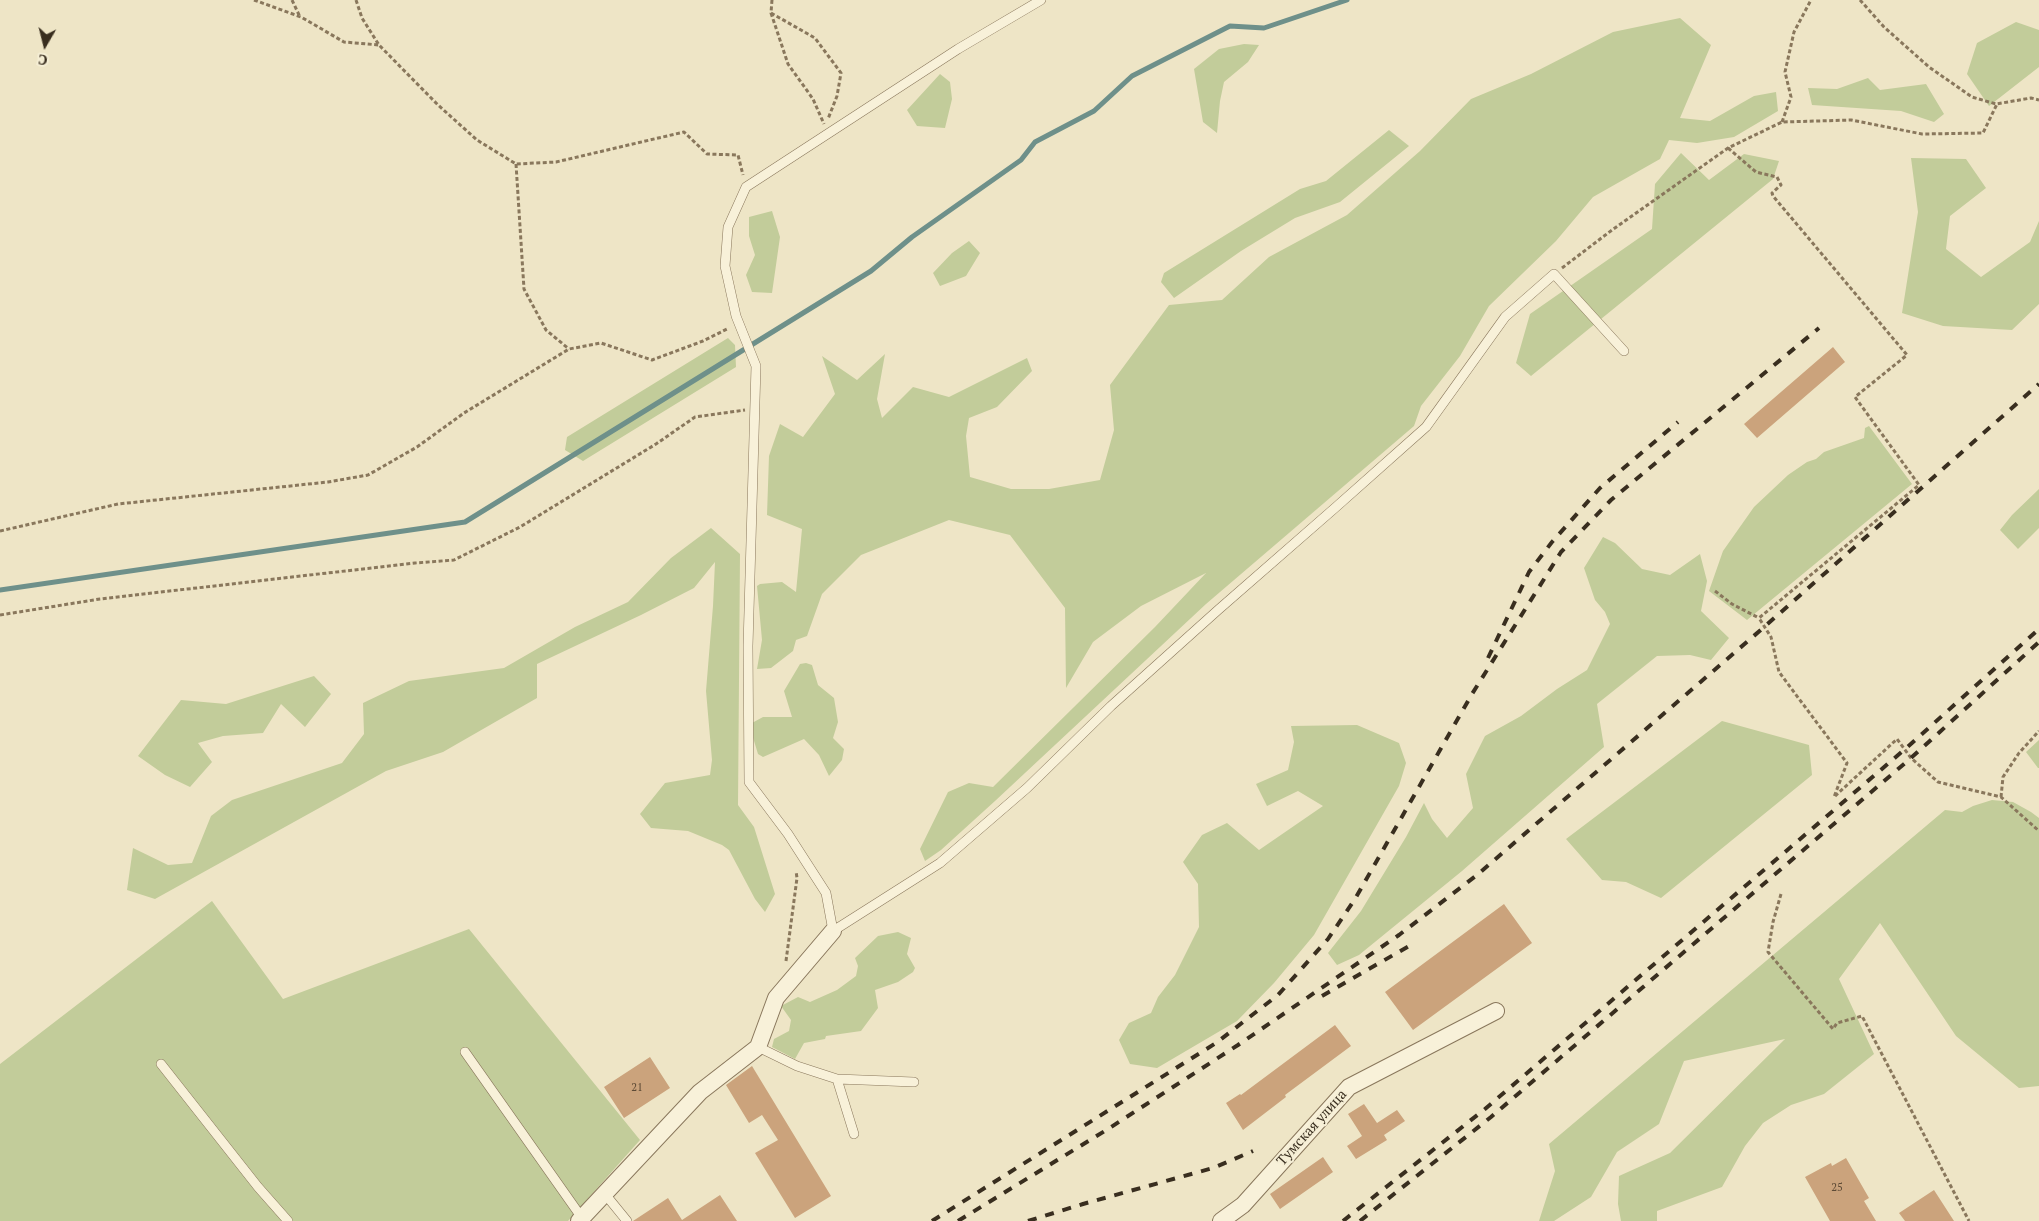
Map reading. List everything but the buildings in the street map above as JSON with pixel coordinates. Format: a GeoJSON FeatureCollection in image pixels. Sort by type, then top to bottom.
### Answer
{"type":"FeatureCollection","features":[{"type":"Feature","properties":{"kind":"street"},"geometry":{"type":"LineString","coordinates":[[581,1220],[700,1092],[758,1047],[776,998],[833,931]]}},
{"type":"Feature","properties":{"kind":"street","name":"Тумская улица"},"geometry":{"type":"LineString","coordinates":[[1221,1221],[1243,1205],[1349,1087],[1496,1011]]}},
{"type":"Feature","properties":{"kind":"lane"},"geometry":{"type":"LineString","coordinates":[[1040,0],[958,49],[746,187],[728,227],[726,266],[739,323],[756,366],[748,646],[749,782],[788,834],[826,893],[833,931],[940,863],[1027,788],[1111,706],[1210,616],[1426,427],[1505,317],[1554,274],[1624,351]]}},
{"type":"Feature","properties":{"kind":"lane"},"geometry":{"type":"LineString","coordinates":[[758,1047],[797,1066],[837,1079],[914,1082]]}},
{"type":"Feature","properties":{"kind":"lane"},"geometry":{"type":"LineString","coordinates":[[465,1052],[581,1220]]}},
{"type":"Feature","properties":{"kind":"lane"},"geometry":{"type":"LineString","coordinates":[[161,1064],[258,1187],[288,1221]]}},
{"type":"Feature","properties":{"kind":"lane"},"geometry":{"type":"LineString","coordinates":[[837,1079],[854,1134]]}},
{"type":"Feature","properties":{"kind":"lane"},"geometry":{"type":"LineString","coordinates":[[605,1194],[627,1221]]}},
{"type":"Feature","properties":{"kind":"path"},"geometry":{"type":"LineString","coordinates":[[254,0],[301,17],[344,42],[379,45]]}},
{"type":"Feature","properties":{"kind":"path"},"geometry":{"type":"LineString","coordinates":[[292,0],[301,17]]}},
{"type":"Feature","properties":{"kind":"path"},"geometry":{"type":"LineString","coordinates":[[356,0],[362,18],[379,45],[438,105],[477,140],[516,164],[556,162],[684,132],[707,154],[738,155],[746,187]]}},
{"type":"Feature","properties":{"kind":"path"},"geometry":{"type":"LineString","coordinates":[[771,13],[815,38],[841,73],[837,96],[825,127],[813,99],[788,64],[771,13],[772,0]]}},
{"type":"Feature","properties":{"kind":"path"},"geometry":{"type":"LineString","coordinates":[[1782,122],[1791,97],[1785,72],[1790,48],[1794,32],[1811,0]]}},
{"type":"Feature","properties":{"kind":"path"},"geometry":{"type":"LineString","coordinates":[[1860,0],[1884,27],[1929,67],[1972,97],[1998,104],[2031,98],[2039,100]]}},
{"type":"Feature","properties":{"kind":"path"},"geometry":{"type":"LineString","coordinates":[[1554,274],[1612,230],[1728,148],[1782,122],[1851,120],[1922,134],[1983,133],[1998,104]]}},
{"type":"Feature","properties":{"kind":"path"},"geometry":{"type":"LineString","coordinates":[[1728,148],[1756,172],[1777,177],[1781,185],[1772,193],[1773,196],[1907,355],[1855,397],[1919,485],[1759,618]]}},
{"type":"Feature","properties":{"kind":"path"},"geometry":{"type":"LineString","coordinates":[[516,164],[524,289],[546,330],[569,349]]}},
{"type":"Feature","properties":{"kind":"path"},"geometry":{"type":"LineString","coordinates":[[0,532],[118,504],[328,482],[368,475],[417,447],[464,413],[569,349],[601,343],[652,360],[703,341],[739,323]]}},
{"type":"Feature","properties":{"kind":"path"},"geometry":{"type":"LineString","coordinates":[[0,615],[100,599],[454,560],[520,527],[656,444],[696,417],[755,408]]}},
{"type":"Feature","properties":{"kind":"path"},"geometry":{"type":"LineString","coordinates":[[1715,592],[1732,604],[1759,618],[1770,638],[1779,672],[1847,763],[1834,797],[1897,739],[1911,758],[1938,782],[2001,797],[2039,831]]}},
{"type":"Feature","properties":{"kind":"path"},"geometry":{"type":"LineString","coordinates":[[2001,797],[2003,777],[2019,753],[2039,731]]}},
{"type":"Feature","properties":{"kind":"path"},"geometry":{"type":"LineString","coordinates":[[785,963],[797,878],[796,868]]}},
{"type":"Feature","properties":{"kind":"path"},"geometry":{"type":"LineString","coordinates":[[1781,894],[1773,922],[1768,952],[1833,1029],[1837,1023],[1862,1016],[1968,1221]]}},
{"type":"Feature","properties":{"kind":"green space"},"geometry":{"type":"Polygon","coordinates":[[[1680,18],[1711,45],[1680,118],[1710,121],[1754,96],[1776,92],[1778,111],[1734,137],[1697,143],[1669,140],[1660,159],[1593,197],[1556,241],[1489,306],[1460,356],[1421,406],[1414,426],[1206,604],[995,801],[941,850],[925,861],[920,849],[948,792],[969,783],[993,787],[1155,627],[1206,573],[1141,606],[1093,642],[1066,688],[1065,608],[1010,535],[949,520],[861,555],[822,594],[807,636],[796,640],[793,651],[771,668],[757,669],[762,640],[757,586],[760,584],[782,582],[796,592],[802,529],[767,515],[769,456],[780,424],[803,437],[835,394],[822,356],[857,380],[885,354],[877,399],[882,418],[913,387],[949,397],[1027,358],[1032,371],[997,407],[969,418],[966,436],[970,477],[1011,489],[1049,489],[1100,480],[1114,430],[1110,385],[1169,305],[1222,300],[1269,257],[1347,215],[1420,151],[1471,99],[1531,74],[1613,32],[1680,18]]]}},
{"type":"Feature","properties":{"kind":"green space"},"geometry":{"type":"Polygon","coordinates":[[[2016,22],[2039,30],[2039,67],[1989,106],[1967,74],[1977,43],[2016,22]]]}},
{"type":"Feature","properties":{"kind":"green space"},"geometry":{"type":"Polygon","coordinates":[[[1244,44],[1259,45],[1248,62],[1224,82],[1217,133],[1203,122],[1194,69],[1219,49],[1244,44]]]}},
{"type":"Feature","properties":{"kind":"green space"},"geometry":{"type":"Polygon","coordinates":[[[940,74],[950,82],[952,99],[945,128],[917,126],[907,110],[940,74]]]}},
{"type":"Feature","properties":{"kind":"green space"},"geometry":{"type":"Polygon","coordinates":[[[1868,78],[1880,90],[1926,84],[1944,114],[1934,122],[1901,111],[1812,105],[1808,88],[1837,89],[1868,78]]]}},
{"type":"Feature","properties":{"kind":"green space"},"geometry":{"type":"Polygon","coordinates":[[[1389,130],[1409,146],[1340,202],[1295,218],[1241,251],[1174,298],[1161,282],[1164,273],[1300,189],[1326,181],[1389,130]]]}},
{"type":"Feature","properties":{"kind":"green space"},"geometry":{"type":"Polygon","coordinates":[[[1681,153],[1709,180],[1744,154],[1779,161],[1773,179],[1531,376],[1516,363],[1530,314],[1652,229],[1655,184],[1681,153]]]}},
{"type":"Feature","properties":{"kind":"green space"},"geometry":{"type":"Polygon","coordinates":[[[1911,158],[1966,159],[1986,188],[1950,216],[1946,249],[1981,277],[2030,242],[2039,221],[2039,304],[2012,330],[1943,326],[1902,313],[1918,212],[1911,158]]]}},
{"type":"Feature","properties":{"kind":"green space"},"geometry":{"type":"Polygon","coordinates":[[[772,211],[780,237],[772,293],[752,292],[746,275],[755,255],[749,236],[749,217],[772,211]]]}},
{"type":"Feature","properties":{"kind":"green space"},"geometry":{"type":"Polygon","coordinates":[[[969,241],[980,253],[966,276],[940,286],[933,273],[952,253],[969,241]]]}},
{"type":"Feature","properties":{"kind":"green space"},"geometry":{"type":"Polygon","coordinates":[[[728,338],[735,345],[736,367],[583,461],[565,450],[567,437],[728,338]]]}},
{"type":"Feature","properties":{"kind":"green space"},"geometry":{"type":"Polygon","coordinates":[[[1869,426],[1912,484],[1747,620],[1709,591],[1723,551],[1754,507],[1788,475],[1807,462],[1816,459],[1824,452],[1864,438],[1865,428],[1869,426]]]}},
{"type":"Feature","properties":{"kind":"green space"},"geometry":{"type":"Polygon","coordinates":[[[2039,489],[2039,528],[2018,549],[2000,530],[2012,515],[2039,489]]]}},
{"type":"Feature","properties":{"kind":"green space"},"geometry":{"type":"Polygon","coordinates":[[[711,528],[740,554],[738,805],[754,827],[775,894],[765,912],[755,899],[729,850],[722,845],[688,831],[651,828],[640,814],[665,783],[710,775],[712,760],[706,691],[715,562],[694,588],[537,664],[537,698],[443,752],[386,771],[155,899],[127,890],[133,848],[168,865],[192,863],[211,816],[232,800],[342,763],[364,734],[363,703],[409,681],[504,668],[575,627],[628,602],[671,558],[711,528]]]}},
{"type":"Feature","properties":{"kind":"green space"},"geometry":{"type":"Polygon","coordinates":[[[1603,537],[1615,543],[1642,569],[1670,575],[1700,554],[1707,581],[1701,611],[1729,638],[1711,660],[1690,655],[1657,656],[1597,704],[1604,747],[1462,871],[1359,955],[1337,965],[1328,953],[1361,911],[1406,837],[1424,803],[1432,819],[1447,838],[1473,808],[1466,774],[1485,736],[1521,716],[1557,689],[1587,670],[1610,624],[1605,612],[1595,600],[1584,568],[1603,537]]]}},
{"type":"Feature","properties":{"kind":"green space"},"geometry":{"type":"Polygon","coordinates":[[[800,664],[812,665],[818,685],[834,698],[838,722],[833,738],[844,749],[842,760],[829,776],[819,755],[804,739],[763,757],[758,754],[751,731],[752,723],[763,717],[792,717],[784,691],[800,664]]]}},
{"type":"Feature","properties":{"kind":"green space"},"geometry":{"type":"Polygon","coordinates":[[[314,676],[331,694],[305,727],[281,704],[263,733],[223,736],[198,743],[212,762],[190,787],[165,775],[138,756],[181,700],[226,704],[314,676]]]}},
{"type":"Feature","properties":{"kind":"green space"},"geometry":{"type":"Polygon","coordinates":[[[1722,721],[1809,745],[1812,775],[1661,898],[1626,882],[1602,880],[1566,839],[1722,721]]]}},
{"type":"Feature","properties":{"kind":"green space"},"geometry":{"type":"Polygon","coordinates":[[[1357,725],[1399,743],[1406,763],[1399,786],[1314,935],[1274,983],[1237,1021],[1157,1068],[1130,1064],[1119,1040],[1129,1023],[1151,1013],[1158,997],[1175,975],[1199,927],[1198,884],[1183,862],[1202,835],[1227,823],[1259,850],[1323,806],[1298,791],[1267,806],[1256,784],[1288,770],[1294,742],[1291,726],[1357,725]]]}},
{"type":"Feature","properties":{"kind":"green space"},"geometry":{"type":"Polygon","coordinates":[[[2039,740],[2039,768],[2038,768],[2026,752],[2039,740]]]}},
{"type":"Feature","properties":{"kind":"green space"},"geometry":{"type":"Polygon","coordinates":[[[1992,800],[2013,802],[2039,818],[2039,1086],[2019,1088],[1956,1036],[1880,923],[1839,979],[1874,1054],[1824,1094],[1791,1105],[1763,1123],[1745,1146],[1722,1187],[1657,1211],[1657,1221],[1621,1221],[1618,1204],[1619,1176],[1670,1153],[1785,1039],[1684,1061],[1659,1124],[1617,1152],[1591,1197],[1554,1221],[1539,1221],[1555,1171],[1549,1144],[1945,810],[1962,812],[1992,800]]]}},
{"type":"Feature","properties":{"kind":"green space"},"geometry":{"type":"Polygon","coordinates":[[[212,901],[283,999],[469,929],[640,1140],[568,1221],[0,1221],[0,1064],[212,901]]]}},
{"type":"Feature","properties":{"kind":"green space"},"geometry":{"type":"Polygon","coordinates":[[[898,932],[911,938],[907,954],[915,968],[913,972],[898,982],[875,990],[878,1008],[861,1031],[826,1036],[825,1039],[804,1043],[795,1059],[772,1047],[774,1039],[789,1031],[791,1020],[781,1006],[798,997],[810,1002],[837,990],[856,976],[858,966],[855,958],[878,936],[898,932]]]}},
{"type":"Feature","properties":{"kind":"waterway"},"geometry":{"type":"LineString","coordinates":[[0,590],[465,522],[871,271],[912,237],[1021,160],[1035,142],[1094,111],[1132,76],[1230,26],[1264,28],[1347,0]]}},
{"type":"Feature","properties":{"kind":"railway"},"geometry":{"type":"LineString","coordinates":[[932,1221],[1216,1043],[1278,995],[1328,939],[1355,899],[1472,694],[1561,552],[1611,500],[1819,328]]}},
{"type":"Feature","properties":{"kind":"railway"},"geometry":{"type":"LineString","coordinates":[[958,1221],[1108,1129],[1238,1045],[1399,935],[1477,875],[1763,628],[2039,384]]}},
{"type":"Feature","properties":{"kind":"railway"},"geometry":{"type":"LineString","coordinates":[[1488,658],[1529,572],[1552,542],[1600,488],[1678,422]]}},
{"type":"Feature","properties":{"kind":"railway"},"geometry":{"type":"LineString","coordinates":[[1343,1221],[1485,1109],[1904,750],[2039,629]]}},
{"type":"Feature","properties":{"kind":"railway"},"geometry":{"type":"LineString","coordinates":[[1360,1221],[1491,1117],[1911,758],[2039,642]]}},
{"type":"Feature","properties":{"kind":"railway"},"geometry":{"type":"LineString","coordinates":[[1322,996],[1409,946]]}},
{"type":"Feature","properties":{"kind":"railway"},"geometry":{"type":"LineString","coordinates":[[1028,1221],[1213,1168],[1253,1151]]}}]}
